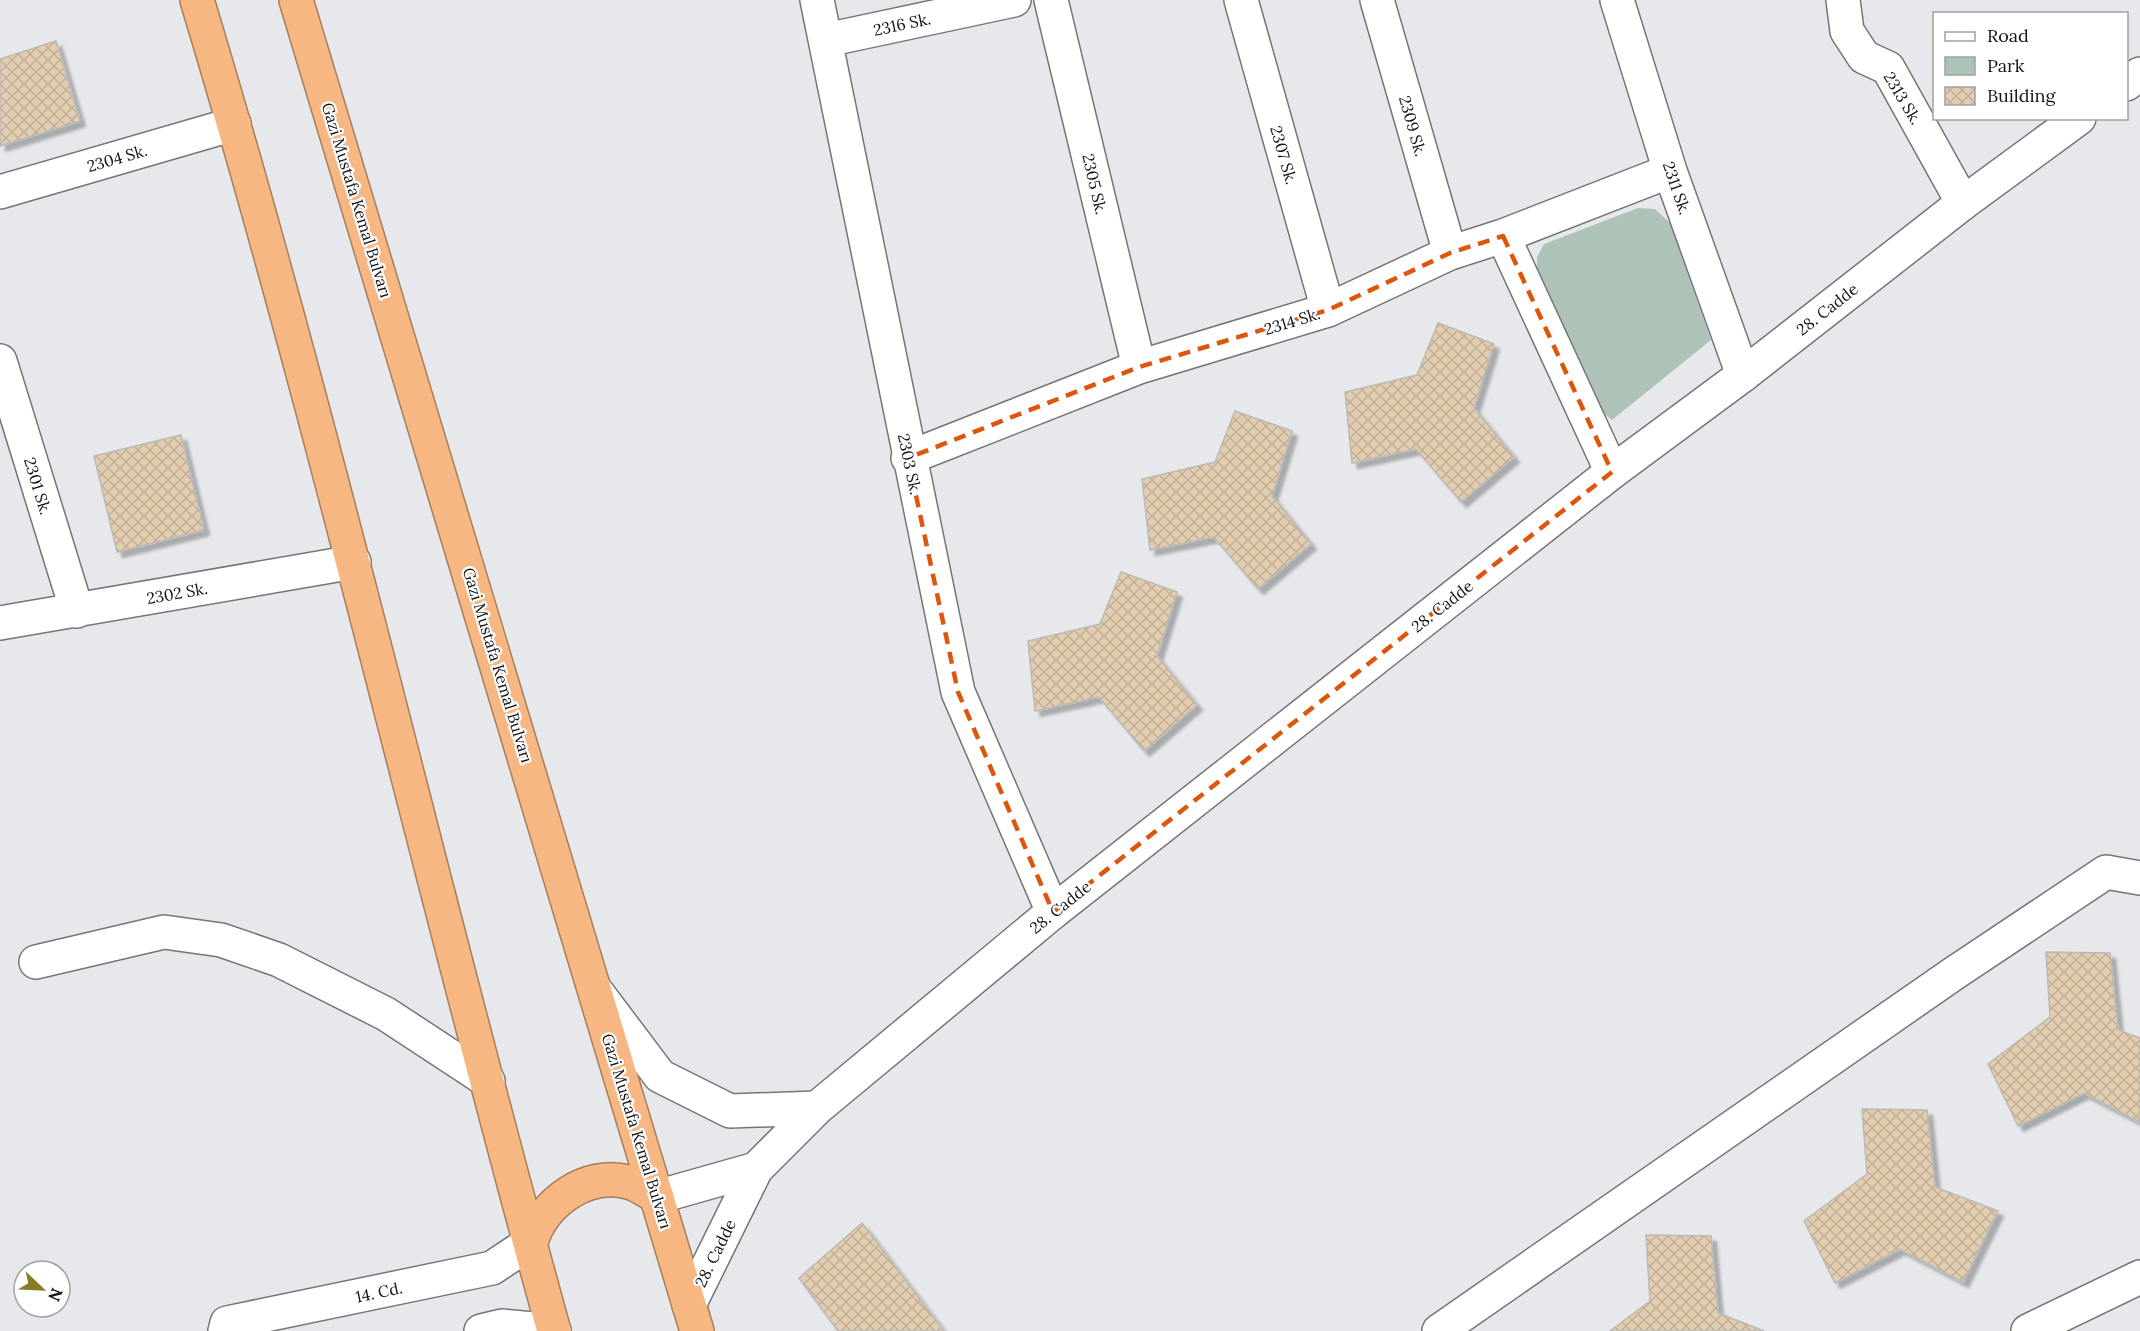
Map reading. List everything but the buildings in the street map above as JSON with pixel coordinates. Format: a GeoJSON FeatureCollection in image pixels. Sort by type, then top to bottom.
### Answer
{"type":"FeatureCollection","features":[{"type":"Feature","properties":{"kind":"highway"},"geometry":{"type":"LineString","coordinates":[[197,0],[234,124],[354,562],[554,1331]]}},
{"type":"Feature","properties":{"kind":"highway","name":"Gazi Mustafa Kemal Bulvarı"},"geometry":{"type":"LineString","coordinates":[[297,0],[657,1197],[686,1322]]}},
{"type":"Feature","properties":{"kind":"highway"},"geometry":{"type":"LineString","coordinates":[[531,1242],[535,1228],[547,1210],[564,1196],[585,1185],[606,1181],[629,1182],[657,1197]]}},
{"type":"Feature","properties":{"kind":"street","name":"2303 Sk."},"geometry":{"type":"LineString","coordinates":[[817,0],[908,458],[958,692],[1053,912]]}},
{"type":"Feature","properties":{"kind":"street","name":"2316 Sk."},"geometry":{"type":"LineString","coordinates":[[825,40],[1014,0]]}},
{"type":"Feature","properties":{"kind":"street","name":"2305 Sk."},"geometry":{"type":"LineString","coordinates":[[1051,0],[1139,367]]}},
{"type":"Feature","properties":{"kind":"street","name":"2307 Sk."},"geometry":{"type":"LineString","coordinates":[[1240,0],[1328,310]]}},
{"type":"Feature","properties":{"kind":"street","name":"2309 Sk."},"geometry":{"type":"LineString","coordinates":[[1377,0],[1450,253]]}},
{"type":"Feature","properties":{"kind":"street","name":"2311 Sk."},"geometry":{"type":"LineString","coordinates":[[1617,0],[1670,171],[1743,375]]}},
{"type":"Feature","properties":{"kind":"street","name":"2313 Sk."},"geometry":{"type":"LineString","coordinates":[[1843,0],[1847,32],[1864,57],[1888,68],[1963,203]]}},
{"type":"Feature","properties":{"kind":"street"},"geometry":{"type":"LineString","coordinates":[[2128,83],[2140,74]]}},
{"type":"Feature","properties":{"kind":"street","name":"28. Cadde"},"geometry":{"type":"LineString","coordinates":[[686,1322],[756,1169],[816,1108],[1053,912],[1612,472],[1743,375],[1963,203],[2076,120]]}},
{"type":"Feature","properties":{"kind":"street","name":"2304 Sk."},"geometry":{"type":"LineString","coordinates":[[0,192],[234,124]]}},
{"type":"Feature","properties":{"kind":"street","name":"2314 Sk."},"geometry":{"type":"LineString","coordinates":[[908,458],[1139,367],[1328,310],[1450,253],[1503,236],[1670,171]]}},
{"type":"Feature","properties":{"kind":"street"},"geometry":{"type":"LineString","coordinates":[[1503,236],[1612,472]]}},
{"type":"Feature","properties":{"kind":"street","name":"2301 Sk."},"geometry":{"type":"LineString","coordinates":[[0,361],[77,611]]}},
{"type":"Feature","properties":{"kind":"street","name":"2302 Sk."},"geometry":{"type":"LineString","coordinates":[[0,623],[354,562]]}},
{"type":"Feature","properties":{"kind":"street"},"geometry":{"type":"LineString","coordinates":[[1444,1329],[1953,974],[2106,872],[2140,878]]}},
{"type":"Feature","properties":{"kind":"street"},"geometry":{"type":"LineString","coordinates":[[36,962],[164,932],[221,940],[279,960],[386,1014],[488,1081]]}},
{"type":"Feature","properties":{"kind":"street"},"geometry":{"type":"LineString","coordinates":[[596,991],[660,1076],[730,1111],[816,1108]]}},
{"type":"Feature","properties":{"kind":"street","name":"28. Cadde"},"geometry":{"type":"LineString","coordinates":[[657,1197],[756,1169]]}},
{"type":"Feature","properties":{"kind":"street","name":"14. Cd."},"geometry":{"type":"LineString","coordinates":[[225,1331],[227,1323],[492,1268],[531,1242]]}},
{"type":"Feature","properties":{"kind":"street"},"geometry":{"type":"LineString","coordinates":[[2028,1331],[2140,1277]]}},
{"type":"Feature","properties":{"kind":"street"},"geometry":{"type":"LineString","coordinates":[[481,1331],[502,1326],[554,1331]]}},
{"type":"Feature","properties":{"kind":"highlighted area"},"geometry":{"type":"Polygon","coordinates":[[[1503,236],[1612,472],[1053,912],[958,692],[908,458],[1139,367],[1328,310],[1450,253],[1503,236]]]}},
{"type":"Feature","properties":{"kind":"green space"},"geometry":{"type":"Polygon","coordinates":[[[1638,208],[1655,209],[1670,223],[1711,340],[1612,420],[1602,412],[1537,269],[1537,257],[1544,244],[1638,208]]]}}]}
